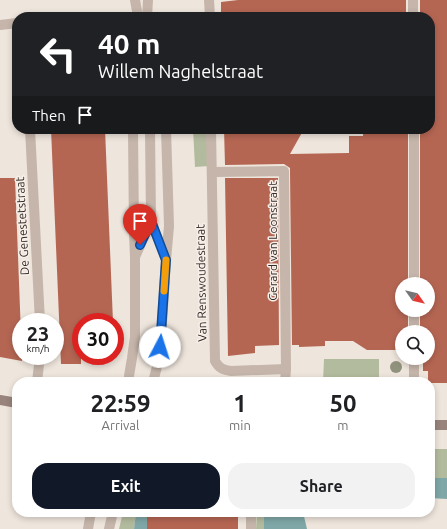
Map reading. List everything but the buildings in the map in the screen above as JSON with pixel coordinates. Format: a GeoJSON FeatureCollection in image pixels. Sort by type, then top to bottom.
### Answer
{"type":"FeatureCollection","features":[{"type":"Feature","properties":{"kind":"main road"},"geometry":{"type":"LineString","coordinates":[[0,400],[12,402]]}},
{"type":"Feature","properties":{"kind":"main road"},"geometry":{"type":"LineString","coordinates":[[435,425],[447,425]]}},
{"type":"Feature","properties":{"kind":"street"},"geometry":{"type":"LineString","coordinates":[[135,0],[137,12]]}},
{"type":"Feature","properties":{"kind":"street"},"geometry":{"type":"LineString","coordinates":[[147,12],[148,0]]}},
{"type":"Feature","properties":{"kind":"street"},"geometry":{"type":"LineString","coordinates":[[209,0],[210,12]]}},
{"type":"Feature","properties":{"kind":"street"},"geometry":{"type":"LineString","coordinates":[[413,0],[414,12]]}},
{"type":"Feature","properties":{"kind":"street"},"geometry":{"type":"LineString","coordinates":[[0,25],[12,24]]}},
{"type":"Feature","properties":{"kind":"street","name":"De Genestetstraat"},"geometry":{"type":"LineString","coordinates":[[30,134],[40,313]]}},
{"type":"Feature","properties":{"kind":"street"},"geometry":{"type":"LineString","coordinates":[[129,377],[135,338],[136,257],[134,233],[133,134]]}},
{"type":"Feature","properties":{"kind":"street"},"geometry":{"type":"LineString","coordinates":[[150,134],[151,221],[166,260]]}},
{"type":"Feature","properties":{"kind":"street"},"geometry":{"type":"LineString","coordinates":[[154,377],[158,359],[162,323],[169,226],[166,134]]}},
{"type":"Feature","properties":{"kind":"street","name":"Van Renswoudestraat"},"geometry":{"type":"LineString","coordinates":[[211,134],[215,360],[218,366],[223,370],[286,369]]}},
{"type":"Feature","properties":{"kind":"street"},"geometry":{"type":"LineString","coordinates":[[414,134],[414,277]]}},
{"type":"Feature","properties":{"kind":"street","name":"Gerard van Loonstraat"},"geometry":{"type":"LineString","coordinates":[[212,172],[284,171],[285,377]]}},
{"type":"Feature","properties":{"kind":"street"},"geometry":{"type":"LineString","coordinates":[[136,257],[151,221]]}},
{"type":"Feature","properties":{"kind":"street"},"geometry":{"type":"LineString","coordinates":[[38,377],[39,365]]}},
{"type":"Feature","properties":{"kind":"street"},"geometry":{"type":"LineString","coordinates":[[414,365],[414,377]]}},
{"type":"Feature","properties":{"kind":"street"},"geometry":{"type":"LineString","coordinates":[[88,529],[90,517]]}},
{"type":"Feature","properties":{"kind":"street"},"geometry":{"type":"LineString","coordinates":[[109,529],[112,517]]}},
{"type":"Feature","properties":{"kind":"street"},"geometry":{"type":"LineString","coordinates":[[251,517],[251,529]]}},
{"type":"Feature","properties":{"kind":"green space"},"geometry":{"type":"Polygon","coordinates":[[[193,134],[208,134],[209,166],[195,167],[193,134]]]}},
{"type":"Feature","properties":{"kind":"green space"},"geometry":{"type":"Polygon","coordinates":[[[324,359],[379,359],[379,377],[323,377],[324,359]]]}},
{"type":"Feature","properties":{"kind":"green space"},"geometry":{"type":"Polygon","coordinates":[[[435,449],[447,449],[447,478],[435,478],[435,449]]]}},
{"type":"Feature","properties":{"kind":"green space"},"geometry":{"type":"Polygon","coordinates":[[[122,517],[135,517],[134,529],[119,529],[122,517]]]}},
{"type":"Feature","properties":{"kind":"green space"},"geometry":{"type":"Polygon","coordinates":[[[257,517],[264,517],[264,529],[256,529],[257,517]]]}},
{"type":"Feature","properties":{"kind":"water"},"geometry":{"type":"Polygon","coordinates":[[[435,478],[447,478],[447,499],[435,498],[435,478]]]}},
{"type":"Feature","properties":{"kind":"water"},"geometry":{"type":"Polygon","coordinates":[[[135,517],[155,517],[155,529],[134,529],[135,517]]]}},
{"type":"Feature","properties":{"kind":"water"},"geometry":{"type":"Polygon","coordinates":[[[264,517],[304,517],[307,529],[264,529],[264,517]]]}},
{"type":"Feature","properties":{"kind":"slow traffic"},"geometry":{"type":"LineString","coordinates":[[164,291],[166,260]]}},
{"type":"Feature","properties":{"kind":"route"},"geometry":{"type":"LineString","coordinates":[[140,245],[151,221],[166,260],[160,347]]}}]}
